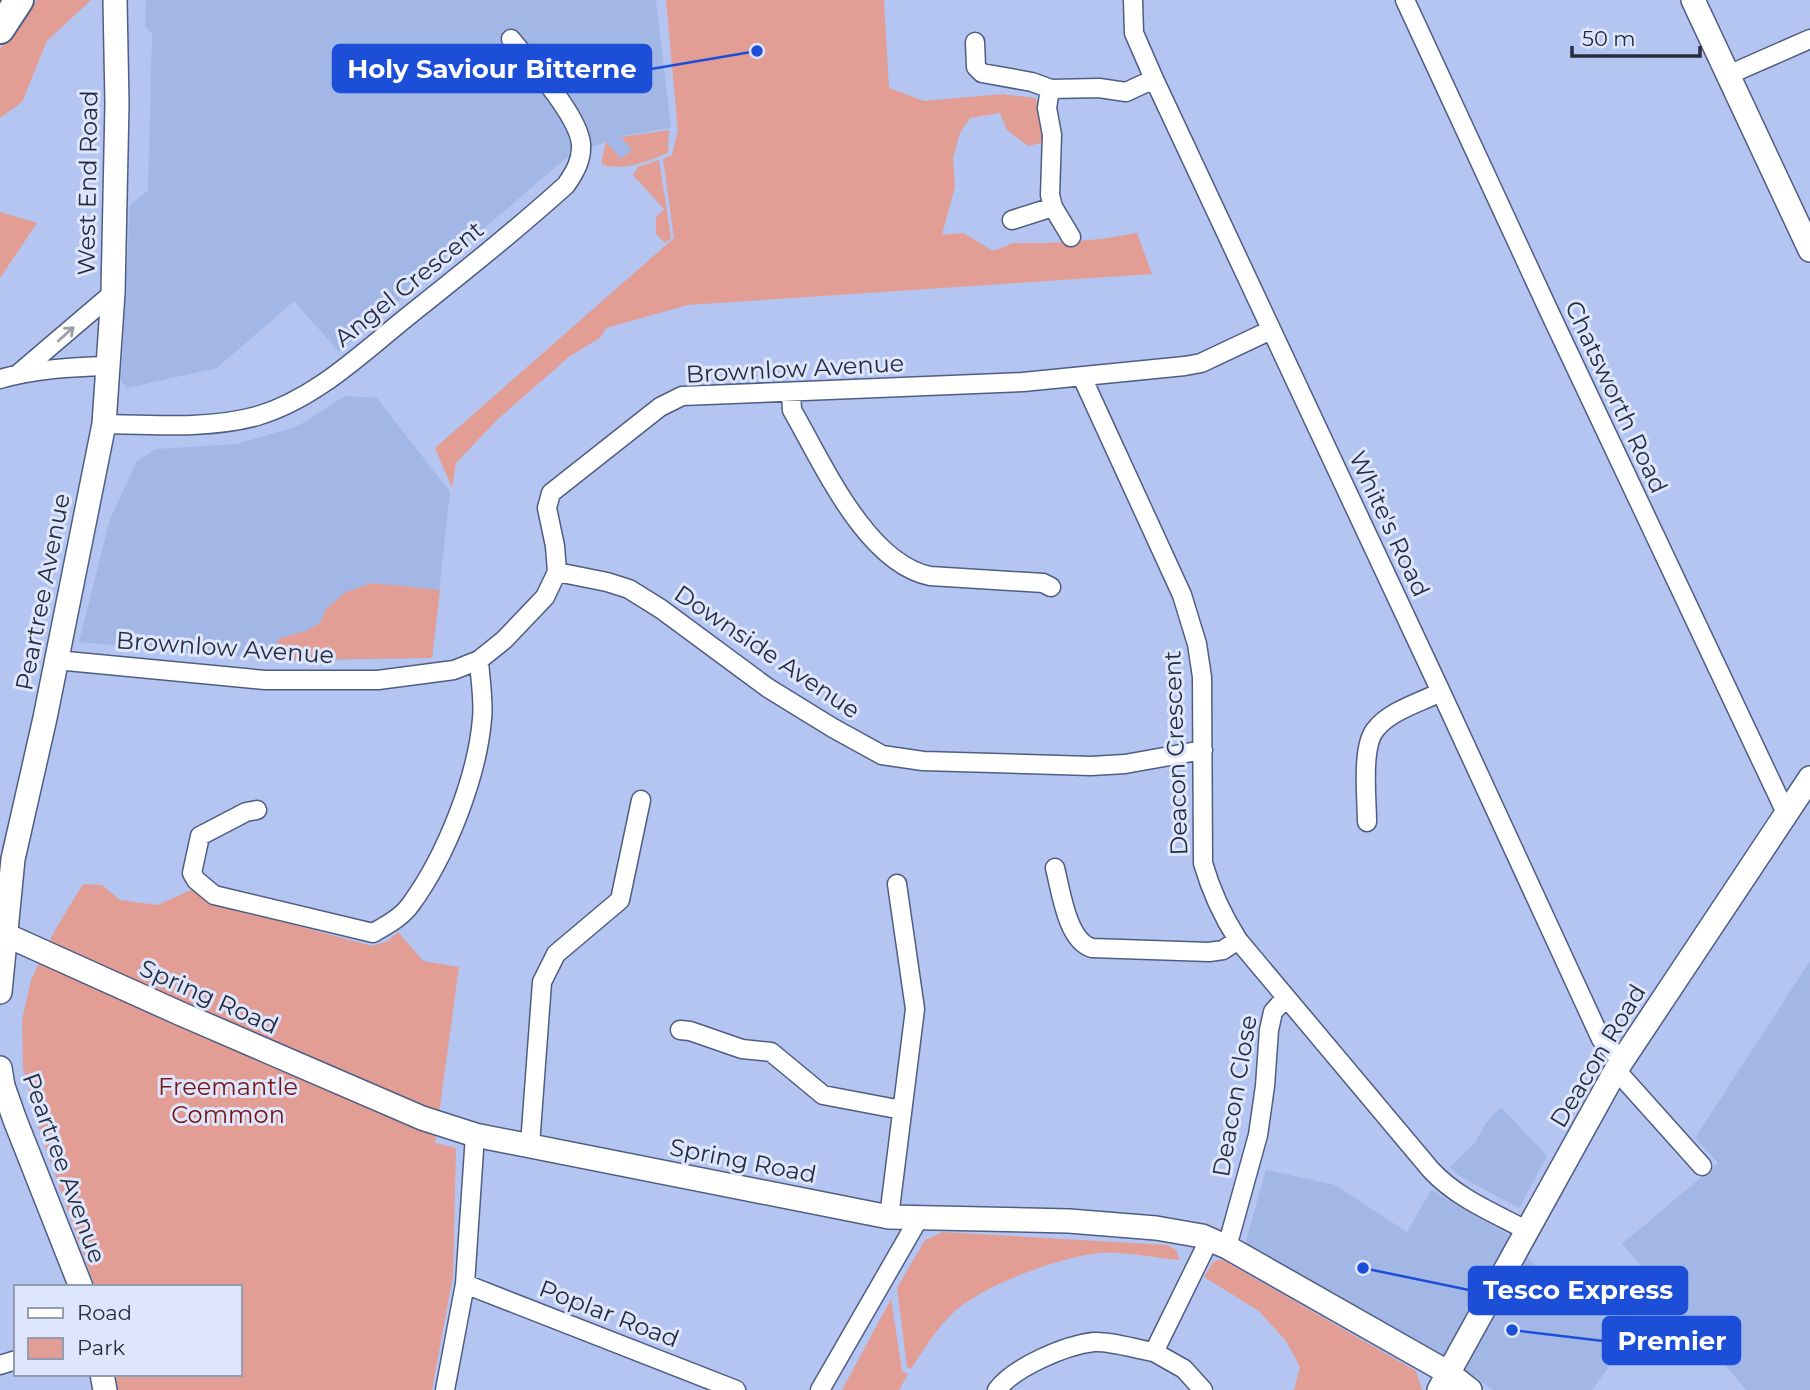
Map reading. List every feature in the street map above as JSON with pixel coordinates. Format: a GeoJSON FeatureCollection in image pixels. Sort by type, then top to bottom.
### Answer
{"type":"FeatureCollection","features":[{"type":"Feature","properties":{"kind":"main road"},"geometry":{"type":"LineString","coordinates":[[0,29],[19,0]]}},
{"type":"Feature","properties":{"kind":"street","name":"West End Road"},"geometry":{"type":"LineString","coordinates":[[108,366],[113,293],[116,0]]}},
{"type":"Feature","properties":{"kind":"street","name":"White's Road"},"geometry":{"type":"LineString","coordinates":[[1133,0],[1135,33],[1154,79],[1601,1039],[1702,1166]]}},
{"type":"Feature","properties":{"kind":"street","name":"Chatsworth Road"},"geometry":{"type":"LineString","coordinates":[[1405,0],[1786,813]]}},
{"type":"Feature","properties":{"kind":"street"},"geometry":{"type":"LineString","coordinates":[[1693,0],[1810,250]]}},
{"type":"Feature","properties":{"kind":"street"},"geometry":{"type":"LineString","coordinates":[[1728,75],[1810,38]]}},
{"type":"Feature","properties":{"kind":"street","name":"Angel Crescent"},"geometry":{"type":"LineString","coordinates":[[104,424],[227,422],[283,407],[330,379],[566,185],[576,171],[580,158],[580,136],[567,111],[511,39]]}},
{"type":"Feature","properties":{"kind":"street"},"geometry":{"type":"LineString","coordinates":[[975,42],[976,67],[982,73],[1031,82],[1050,89],[1099,88],[1126,92],[1154,79]]}},
{"type":"Feature","properties":{"kind":"street"},"geometry":{"type":"LineString","coordinates":[[1050,89],[1047,108],[1052,135],[1050,195],[1053,207],[1071,236]]}},
{"type":"Feature","properties":{"kind":"street"},"geometry":{"type":"LineString","coordinates":[[1012,220],[1053,207]]}},
{"type":"Feature","properties":{"kind":"street"},"geometry":{"type":"LineString","coordinates":[[18,374],[113,293]]}},
{"type":"Feature","properties":{"kind":"street","name":"Brownlow Avenue"},"geometry":{"type":"LineString","coordinates":[[56,660],[265,680],[378,680],[454,670],[479,660],[504,640],[545,597],[557,572],[547,508],[551,493],[660,407],[682,396],[1023,382],[1082,377],[1201,363],[1271,330]]}},
{"type":"Feature","properties":{"kind":"street"},"geometry":{"type":"LineString","coordinates":[[0,379],[68,367],[108,366]]}},
{"type":"Feature","properties":{"kind":"street","name":"Peartree Avenue"},"geometry":{"type":"LineString","coordinates":[[0,992],[6,935],[6,857],[56,660],[104,424],[108,366]]}},
{"type":"Feature","properties":{"kind":"street","name":"Deacon Crescent"},"geometry":{"type":"LineString","coordinates":[[1082,377],[1189,614],[1202,671],[1203,863],[1210,889],[1221,912],[1238,940],[1445,1185],[1526,1230]]}},
{"type":"Feature","properties":{"kind":"street"},"geometry":{"type":"LineString","coordinates":[[791,393],[792,410],[845,501],[876,542],[895,559],[917,573],[930,576],[1043,583],[1051,587]]}},
{"type":"Feature","properties":{"kind":"street","name":"Downside Avenue"},"geometry":{"type":"LineString","coordinates":[[557,572],[629,589],[661,609],[768,688],[882,755],[923,761],[1085,766],[1125,765],[1203,750]]}},
{"type":"Feature","properties":{"kind":"street"},"geometry":{"type":"LineString","coordinates":[[257,810],[246,811],[201,836],[192,873],[196,880],[214,895],[373,933],[394,921],[411,905],[446,845],[469,783],[482,721],[479,660]]}},
{"type":"Feature","properties":{"kind":"street"},"geometry":{"type":"LineString","coordinates":[[1367,822],[1367,751],[1370,738],[1384,721],[1441,692]]}},
{"type":"Feature","properties":{"kind":"street","name":"Deacon Road"},"geometry":{"type":"LineString","coordinates":[[1443,1381],[1619,1065],[1810,778]]}},
{"type":"Feature","properties":{"kind":"street"},"geometry":{"type":"LineString","coordinates":[[530,1145],[542,982],[556,954],[620,900],[641,800]]}},
{"type":"Feature","properties":{"kind":"street"},"geometry":{"type":"LineString","coordinates":[[1055,868],[1071,928],[1085,946],[1209,953],[1223,950],[1238,940]]}},
{"type":"Feature","properties":{"kind":"street"},"geometry":{"type":"LineString","coordinates":[[889,1217],[915,1009],[897,884]]}},
{"type":"Feature","properties":{"kind":"street","name":"Spring Road"},"geometry":{"type":"LineString","coordinates":[[6,935],[409,1112],[474,1135],[889,1217],[1069,1221],[1156,1228],[1219,1243],[1443,1381],[1470,1390]]}},
{"type":"Feature","properties":{"kind":"street","name":"Deacon Close"},"geometry":{"type":"LineString","coordinates":[[1154,1352],[1219,1243],[1258,1135],[1269,1030],[1273,1012],[1286,997]]}},
{"type":"Feature","properties":{"kind":"street"},"geometry":{"type":"LineString","coordinates":[[680,1030],[742,1049],[771,1052],[823,1095],[902,1110]]}},
{"type":"Feature","properties":{"kind":"street","name":"Peartree Avenue"},"geometry":{"type":"LineString","coordinates":[[0,1068],[7,1123],[79,1285]]}},
{"type":"Feature","properties":{"kind":"street"},"geometry":{"type":"LineString","coordinates":[[445,1390],[465,1284],[474,1135]]}},
{"type":"Feature","properties":{"kind":"street"},"geometry":{"type":"LineString","coordinates":[[820,1390],[919,1218]]}},
{"type":"Feature","properties":{"kind":"street","name":"Poplar Road"},"geometry":{"type":"LineString","coordinates":[[465,1284],[736,1390]]}},
{"type":"Feature","properties":{"kind":"street"},"geometry":{"type":"LineString","coordinates":[[997,1390],[1028,1366],[1060,1350],[1097,1342],[1154,1352],[1184,1369],[1203,1390]]}},
{"type":"Feature","properties":{"kind":"shaded area"},"geometry":{"type":"Polygon","coordinates":[[[146,0],[656,0],[671,128],[621,136],[633,150],[621,159],[606,142],[570,155],[339,352],[294,301],[217,368],[127,388],[121,381],[130,205],[148,190],[152,34],[145,26],[146,0]]]}},
{"type":"Feature","properties":{"kind":"shaded area"},"geometry":{"type":"Polygon","coordinates":[[[345,396],[377,398],[450,492],[432,658],[292,661],[79,642],[110,519],[137,461],[156,449],[237,444],[298,426],[345,396]]]}},
{"type":"Feature","properties":{"kind":"shaded area"},"geometry":{"type":"Polygon","coordinates":[[[1810,961],[1810,1390],[1746,1390],[1622,1244],[1718,1163],[1695,1138],[1810,961]]]}},
{"type":"Feature","properties":{"kind":"shaded area"},"geometry":{"type":"Polygon","coordinates":[[[1501,1107],[1547,1156],[1519,1208],[1461,1177],[1450,1167],[1475,1143],[1485,1124],[1501,1107]]]}},
{"type":"Feature","properties":{"kind":"shaded area"},"geometry":{"type":"Polygon","coordinates":[[[1266,1170],[1335,1185],[1407,1232],[1431,1190],[1507,1234],[1581,1317],[1598,1302],[1613,1320],[1624,1311],[1643,1332],[1619,1353],[1592,1390],[1493,1390],[1468,1372],[1245,1244],[1266,1170]]]}},
{"type":"Feature","properties":{"kind":"green space"},"geometry":{"type":"Polygon","coordinates":[[[37,0],[91,0],[47,41],[22,102],[0,118],[0,49],[37,0]]]}},
{"type":"Feature","properties":{"kind":"green space"},"geometry":{"type":"Polygon","coordinates":[[[666,0],[884,0],[889,88],[924,101],[1002,94],[1036,98],[1045,142],[1028,146],[1007,130],[1000,113],[970,118],[960,133],[953,158],[955,187],[942,235],[963,233],[993,251],[1013,243],[1101,239],[1137,233],[1152,274],[688,305],[606,328],[600,338],[570,356],[497,420],[456,463],[452,488],[435,448],[674,238],[663,159],[672,155],[678,131],[666,0]]]}},
{"type":"Feature","properties":{"kind":"green space"},"geometry":{"type":"Polygon","coordinates":[[[669,130],[668,153],[627,166],[601,164],[606,142],[621,159],[632,150],[621,137],[669,130]]]}},
{"type":"Feature","properties":{"kind":"green space"},"geometry":{"type":"Polygon","coordinates":[[[659,160],[671,238],[665,243],[656,234],[656,217],[664,209],[633,175],[638,167],[659,160]]]}},
{"type":"Feature","properties":{"kind":"green space"},"geometry":{"type":"Polygon","coordinates":[[[0,212],[37,223],[0,278],[0,212]]]}},
{"type":"Feature","properties":{"kind":"green space"},"geometry":{"type":"Polygon","coordinates":[[[372,583],[440,590],[432,658],[277,660],[278,639],[306,631],[320,623],[326,609],[346,592],[372,583]]]}},
{"type":"Feature","properties":{"kind":"green space","name":"Freemantle Common"},"geometry":{"type":"Polygon","coordinates":[[[83,884],[102,885],[120,900],[158,905],[195,888],[221,905],[372,946],[388,941],[398,932],[423,961],[459,967],[435,1143],[456,1148],[453,1276],[432,1390],[117,1390],[115,1376],[242,1376],[242,1285],[94,1285],[40,1132],[23,1068],[22,1020],[31,980],[55,930],[83,884]]]}},
{"type":"Feature","properties":{"kind":"green space"},"geometry":{"type":"Polygon","coordinates":[[[943,1232],[1167,1245],[1176,1250],[1180,1260],[1100,1253],[1064,1260],[1022,1274],[983,1292],[953,1313],[936,1332],[911,1369],[907,1367],[897,1288],[925,1240],[943,1232]]]}},
{"type":"Feature","properties":{"kind":"green space"},"geometry":{"type":"Polygon","coordinates":[[[1223,1260],[1416,1371],[1422,1390],[1294,1390],[1300,1367],[1286,1341],[1259,1311],[1204,1277],[1213,1262],[1223,1260]]]}},
{"type":"Feature","properties":{"kind":"green space"},"geometry":{"type":"Polygon","coordinates":[[[891,1299],[902,1371],[908,1374],[899,1390],[842,1390],[891,1299]]]}},
{"type":"Feature","properties":{"kind":"place","name":"Holy Saviour Bitterne"},"geometry":{"type":"Point","coordinates":[757,51]}},
{"type":"Feature","properties":{"kind":"place","name":"Tesco Express"},"geometry":{"type":"Point","coordinates":[1363,1268]}},
{"type":"Feature","properties":{"kind":"place","name":"Premier"},"geometry":{"type":"Point","coordinates":[1512,1330]}}]}
